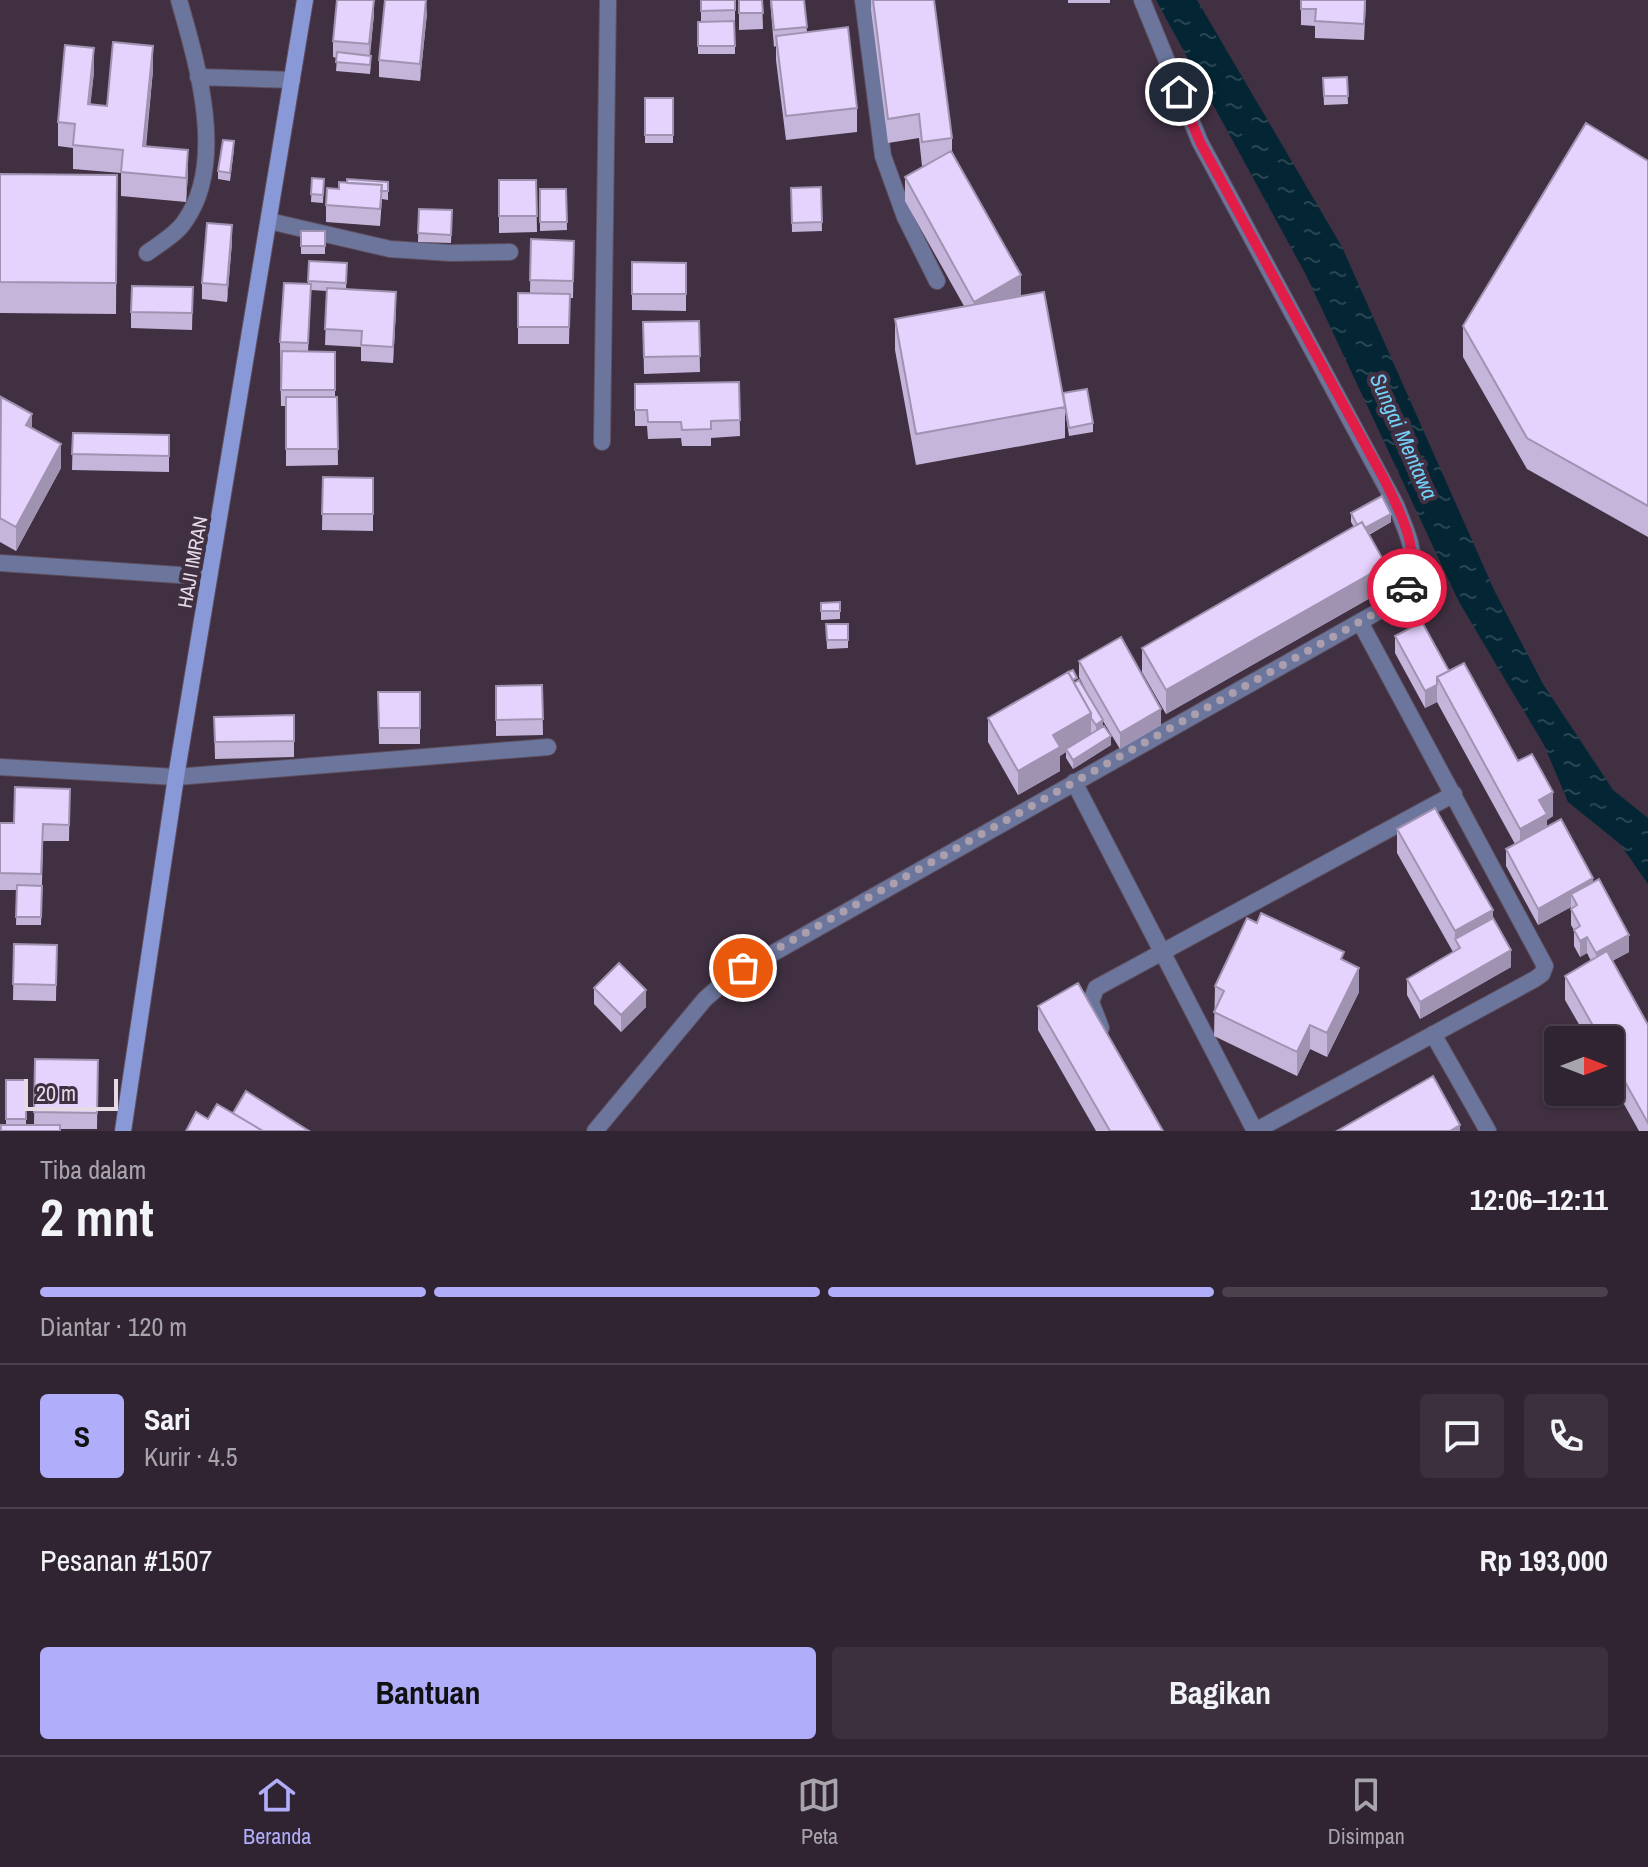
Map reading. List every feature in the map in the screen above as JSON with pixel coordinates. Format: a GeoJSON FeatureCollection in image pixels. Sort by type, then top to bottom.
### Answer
{"type":"FeatureCollection","features":[{"type":"Feature","properties":{"kind":"street"},"geometry":{"type":"LineString","coordinates":[[147,253],[185,222],[205,172],[205,123],[198,77],[179,0]]}},
{"type":"Feature","properties":{"kind":"street","name":"HAJI IMRAN"},"geometry":{"type":"LineString","coordinates":[[123,1131],[176,777],[305,0]]}},
{"type":"Feature","properties":{"kind":"street"},"geometry":{"type":"LineString","coordinates":[[602,442],[608,0]]}},
{"type":"Feature","properties":{"kind":"street"},"geometry":{"type":"LineString","coordinates":[[863,0],[883,156],[905,217],[937,281]]}},
{"type":"Feature","properties":{"kind":"street"},"geometry":{"type":"LineString","coordinates":[[595,1131],[705,999],[729,978],[1395,602],[1407,588],[1414,560],[1408,535],[1384,479],[1200,142],[1142,0]]}},
{"type":"Feature","properties":{"kind":"street"},"geometry":{"type":"LineString","coordinates":[[198,77],[292,80]]}},
{"type":"Feature","properties":{"kind":"street"},"geometry":{"type":"LineString","coordinates":[[269,221],[390,249],[451,253],[510,252]]}},
{"type":"Feature","properties":{"kind":"street"},"geometry":{"type":"LineString","coordinates":[[0,563],[209,577]]}},
{"type":"Feature","properties":{"kind":"street"},"geometry":{"type":"LineString","coordinates":[[1074,782],[1255,1131],[1535,979],[1542,974],[1545,966],[1360,622]]}},
{"type":"Feature","properties":{"kind":"street"},"geometry":{"type":"LineString","coordinates":[[0,767],[176,777],[548,747]]}},
{"type":"Feature","properties":{"kind":"street"},"geometry":{"type":"LineString","coordinates":[[1110,1044],[1096,1019],[1091,1002],[1096,988],[1454,794]]}},
{"type":"Feature","properties":{"kind":"street"},"geometry":{"type":"LineString","coordinates":[[1433,1034],[1488,1131]]}},
{"type":"Feature","properties":{"kind":"water","name":"Sungai Mentawa"},"geometry":{"type":"Polygon","coordinates":[[[1156,0],[1197,0],[1342,247],[1495,592],[1543,684],[1613,790],[1648,818],[1648,884],[1620,844],[1568,802],[1544,745],[1459,602],[1306,275],[1156,0]]]}},
{"type":"Feature","properties":{"kind":"building"},"geometry":{"type":"Polygon","coordinates":[[[337,0],[374,0],[369,44],[333,41],[337,0]]]}},
{"type":"Feature","properties":{"kind":"building"},"geometry":{"type":"Polygon","coordinates":[[[385,0],[426,0],[420,64],[379,60],[385,0]]]}},
{"type":"Feature","properties":{"kind":"building"},"geometry":{"type":"Polygon","coordinates":[[[701,0],[735,0],[735,10],[701,11],[701,0]]]}},
{"type":"Feature","properties":{"kind":"building"},"geometry":{"type":"Polygon","coordinates":[[[739,0],[762,0],[763,13],[739,13],[739,0]]]}},
{"type":"Feature","properties":{"kind":"building"},"geometry":{"type":"Polygon","coordinates":[[[771,0],[804,0],[807,27],[774,30],[771,0]]]}},
{"type":"Feature","properties":{"kind":"building"},"geometry":{"type":"Polygon","coordinates":[[[873,0],[934,0],[952,138],[922,142],[919,114],[888,119],[873,0]]]}},
{"type":"Feature","properties":{"kind":"building"},"geometry":{"type":"Polygon","coordinates":[[[1301,0],[1365,0],[1364,24],[1315,21],[1316,9],[1301,9],[1301,0]]]}},
{"type":"Feature","properties":{"kind":"building"},"geometry":{"type":"Polygon","coordinates":[[[734,21],[735,46],[698,46],[698,22],[734,21]]]}},
{"type":"Feature","properties":{"kind":"building"},"geometry":{"type":"Polygon","coordinates":[[[848,27],[857,108],[786,116],[776,36],[848,27]]]}},
{"type":"Feature","properties":{"kind":"building"},"geometry":{"type":"Polygon","coordinates":[[[113,42],[153,46],[143,146],[188,150],[186,178],[121,172],[123,150],[73,145],[75,124],[58,122],[65,45],[94,48],[88,104],[107,106],[113,42]]]}},
{"type":"Feature","properties":{"kind":"building"},"geometry":{"type":"Polygon","coordinates":[[[337,52],[371,56],[370,65],[336,62],[337,52]]]}},
{"type":"Feature","properties":{"kind":"building"},"geometry":{"type":"Polygon","coordinates":[[[1347,77],[1348,96],[1324,96],[1323,78],[1347,77]]]}},
{"type":"Feature","properties":{"kind":"building"},"geometry":{"type":"Polygon","coordinates":[[[645,98],[673,98],[673,135],[645,135],[645,98]]]}},
{"type":"Feature","properties":{"kind":"building"},"geometry":{"type":"Polygon","coordinates":[[[1586,123],[1648,161],[1648,506],[1527,438],[1463,326],[1586,123]]]}},
{"type":"Feature","properties":{"kind":"building"},"geometry":{"type":"Polygon","coordinates":[[[223,140],[234,141],[230,173],[218,171],[223,140]]]}},
{"type":"Feature","properties":{"kind":"building"},"geometry":{"type":"Polygon","coordinates":[[[951,151],[1021,275],[974,302],[905,177],[951,151]]]}},
{"type":"Feature","properties":{"kind":"building"},"geometry":{"type":"Polygon","coordinates":[[[0,174],[117,175],[116,283],[0,282],[0,174]]]}},
{"type":"Feature","properties":{"kind":"building"},"geometry":{"type":"Polygon","coordinates":[[[312,178],[324,179],[323,195],[311,194],[312,178]]]}},
{"type":"Feature","properties":{"kind":"building"},"geometry":{"type":"Polygon","coordinates":[[[347,179],[388,182],[388,191],[381,191],[382,185],[347,183],[347,179]]]}},
{"type":"Feature","properties":{"kind":"building"},"geometry":{"type":"Polygon","coordinates":[[[499,180],[536,180],[537,216],[499,216],[499,180]]]}},
{"type":"Feature","properties":{"kind":"building"},"geometry":{"type":"Polygon","coordinates":[[[339,182],[382,185],[380,209],[326,205],[327,188],[339,189],[339,182]]]}},
{"type":"Feature","properties":{"kind":"building"},"geometry":{"type":"Polygon","coordinates":[[[821,187],[822,222],[792,223],[791,188],[821,187]]]}},
{"type":"Feature","properties":{"kind":"building"},"geometry":{"type":"Polygon","coordinates":[[[540,189],[566,189],[567,222],[540,222],[540,189]]]}},
{"type":"Feature","properties":{"kind":"building"},"geometry":{"type":"Polygon","coordinates":[[[419,209],[452,210],[451,235],[418,233],[419,209]]]}},
{"type":"Feature","properties":{"kind":"building"},"geometry":{"type":"Polygon","coordinates":[[[207,223],[232,225],[227,285],[202,283],[207,223]]]}},
{"type":"Feature","properties":{"kind":"building"},"geometry":{"type":"Polygon","coordinates":[[[301,231],[325,231],[325,246],[301,246],[301,231]]]}},
{"type":"Feature","properties":{"kind":"building"},"geometry":{"type":"Polygon","coordinates":[[[531,239],[574,241],[573,281],[530,280],[531,239]]]}},
{"type":"Feature","properties":{"kind":"building"},"geometry":{"type":"Polygon","coordinates":[[[309,261],[347,263],[346,283],[308,281],[309,261]]]}},
{"type":"Feature","properties":{"kind":"building"},"geometry":{"type":"Polygon","coordinates":[[[632,262],[686,263],[686,294],[632,294],[632,262]]]}},
{"type":"Feature","properties":{"kind":"building"},"geometry":{"type":"Polygon","coordinates":[[[284,283],[311,284],[308,343],[280,342],[284,283]]]}},
{"type":"Feature","properties":{"kind":"building"},"geometry":{"type":"Polygon","coordinates":[[[132,286],[193,287],[192,313],[131,312],[132,286]]]}},
{"type":"Feature","properties":{"kind":"building"},"geometry":{"type":"Polygon","coordinates":[[[327,288],[396,292],[393,347],[361,345],[362,331],[325,329],[327,288]]]}},
{"type":"Feature","properties":{"kind":"building"},"geometry":{"type":"Polygon","coordinates":[[[1044,292],[1065,407],[916,434],[895,319],[1044,292]]]}},
{"type":"Feature","properties":{"kind":"building"},"geometry":{"type":"Polygon","coordinates":[[[518,293],[570,294],[569,327],[518,327],[518,293]]]}},
{"type":"Feature","properties":{"kind":"building"},"geometry":{"type":"Polygon","coordinates":[[[699,321],[700,356],[644,357],[643,322],[699,321]]]}},
{"type":"Feature","properties":{"kind":"building"},"geometry":{"type":"Polygon","coordinates":[[[282,351],[335,352],[335,390],[281,390],[282,351]]]}},
{"type":"Feature","properties":{"kind":"building"},"geometry":{"type":"Polygon","coordinates":[[[739,382],[740,420],[711,421],[711,429],[682,430],[681,422],[648,422],[647,410],[635,410],[635,384],[739,382]]]}},
{"type":"Feature","properties":{"kind":"building"},"geometry":{"type":"Polygon","coordinates":[[[1087,389],[1093,423],[1069,428],[1063,393],[1087,389]]]}},
{"type":"Feature","properties":{"kind":"building"},"geometry":{"type":"Polygon","coordinates":[[[1,397],[32,414],[26,425],[61,444],[16,527],[0,518],[1,397]]]}},
{"type":"Feature","properties":{"kind":"building"},"geometry":{"type":"Polygon","coordinates":[[[286,397],[337,397],[338,449],[286,449],[286,397]]]}},
{"type":"Feature","properties":{"kind":"building"},"geometry":{"type":"Polygon","coordinates":[[[73,433],[169,435],[169,456],[72,454],[73,433]]]}},
{"type":"Feature","properties":{"kind":"building"},"geometry":{"type":"Polygon","coordinates":[[[323,477],[373,478],[373,514],[322,514],[323,477]]]}},
{"type":"Feature","properties":{"kind":"building"},"geometry":{"type":"Polygon","coordinates":[[[1382,496],[1391,514],[1365,528],[1362,522],[1357,525],[1351,513],[1382,496]]]}},
{"type":"Feature","properties":{"kind":"building"},"geometry":{"type":"Polygon","coordinates":[[[1362,522],[1386,565],[1166,690],[1142,648],[1362,522]]]}},
{"type":"Feature","properties":{"kind":"building"},"geometry":{"type":"Polygon","coordinates":[[[840,602],[840,611],[821,611],[821,603],[840,602]]]}},
{"type":"Feature","properties":{"kind":"building"},"geometry":{"type":"Polygon","coordinates":[[[1422,622],[1449,671],[1437,677],[1437,685],[1425,691],[1395,636],[1422,622]]]}},
{"type":"Feature","properties":{"kind":"building"},"geometry":{"type":"Polygon","coordinates":[[[826,624],[848,624],[848,640],[827,640],[826,624]]]}},
{"type":"Feature","properties":{"kind":"building"},"geometry":{"type":"Polygon","coordinates":[[[1121,637],[1161,709],[1120,733],[1079,661],[1121,637]]]}},
{"type":"Feature","properties":{"kind":"building"},"geometry":{"type":"Polygon","coordinates":[[[1464,663],[1518,761],[1532,754],[1553,792],[1539,800],[1547,814],[1520,829],[1437,677],[1464,663]]]}},
{"type":"Feature","properties":{"kind":"building"},"geometry":{"type":"Polygon","coordinates":[[[1073,670],[1077,678],[1073,680],[1068,672],[1073,670]]]}},
{"type":"Feature","properties":{"kind":"building"},"geometry":{"type":"Polygon","coordinates":[[[1068,672],[1091,713],[1053,735],[1060,747],[1018,771],[988,718],[1068,672]]]}},
{"type":"Feature","properties":{"kind":"building"},"geometry":{"type":"Polygon","coordinates":[[[1079,680],[1103,720],[1096,725],[1074,683],[1079,680]]]}},
{"type":"Feature","properties":{"kind":"building"},"geometry":{"type":"Polygon","coordinates":[[[542,685],[543,719],[496,720],[496,686],[542,685]]]}},
{"type":"Feature","properties":{"kind":"building"},"geometry":{"type":"Polygon","coordinates":[[[378,692],[420,692],[420,728],[379,728],[378,692]]]}},
{"type":"Feature","properties":{"kind":"building"},"geometry":{"type":"Polygon","coordinates":[[[294,715],[294,741],[215,742],[214,717],[294,715]]]}},
{"type":"Feature","properties":{"kind":"building"},"geometry":{"type":"Polygon","coordinates":[[[1104,726],[1111,736],[1073,760],[1066,749],[1104,726]]]}},
{"type":"Feature","properties":{"kind":"building"},"geometry":{"type":"Polygon","coordinates":[[[15,787],[70,789],[69,825],[43,824],[41,874],[0,873],[0,823],[14,823],[15,787]]]}},
{"type":"Feature","properties":{"kind":"building"},"geometry":{"type":"Polygon","coordinates":[[[1435,808],[1493,910],[1455,931],[1397,829],[1435,808]]]}},
{"type":"Feature","properties":{"kind":"building"},"geometry":{"type":"Polygon","coordinates":[[[1561,819],[1593,878],[1538,909],[1506,849],[1561,819]]]}},
{"type":"Feature","properties":{"kind":"building"},"geometry":{"type":"Polygon","coordinates":[[[1599,879],[1629,935],[1596,953],[1587,937],[1580,941],[1574,930],[1580,926],[1571,909],[1577,905],[1571,894],[1599,879]]]}},
{"type":"Feature","properties":{"kind":"building"},"geometry":{"type":"Polygon","coordinates":[[[17,885],[42,886],[41,917],[16,917],[17,885]]]}},
{"type":"Feature","properties":{"kind":"building"},"geometry":{"type":"Polygon","coordinates":[[[1261,913],[1344,952],[1341,959],[1359,968],[1327,1033],[1310,1025],[1297,1052],[1214,1012],[1224,991],[1215,986],[1247,918],[1257,923],[1261,913]]]}},
{"type":"Feature","properties":{"kind":"building"},"geometry":{"type":"Polygon","coordinates":[[[1493,918],[1511,950],[1420,1002],[1407,979],[1460,948],[1455,939],[1493,918]]]}},
{"type":"Feature","properties":{"kind":"building"},"geometry":{"type":"Polygon","coordinates":[[[14,944],[57,945],[56,985],[13,984],[14,944]]]}},
{"type":"Feature","properties":{"kind":"building"},"geometry":{"type":"Polygon","coordinates":[[[1607,951],[1648,1025],[1648,1123],[1624,1080],[1624,1026],[1593,1026],[1565,976],[1607,951]]]}},
{"type":"Feature","properties":{"kind":"building"},"geometry":{"type":"Polygon","coordinates":[[[619,963],[646,990],[621,1015],[594,988],[619,963]]]}},
{"type":"Feature","properties":{"kind":"building"},"geometry":{"type":"Polygon","coordinates":[[[1078,983],[1163,1131],[1110,1131],[1038,1006],[1078,983]]]}},
{"type":"Feature","properties":{"kind":"building"},"geometry":{"type":"Polygon","coordinates":[[[35,1059],[98,1060],[97,1113],[34,1112],[35,1059]]]}},
{"type":"Feature","properties":{"kind":"building"},"geometry":{"type":"Polygon","coordinates":[[[1433,1076],[1460,1125],[1450,1131],[1337,1131],[1433,1076]]]}},
{"type":"Feature","properties":{"kind":"building"},"geometry":{"type":"Polygon","coordinates":[[[6,1080],[26,1080],[26,1119],[6,1119],[6,1080]]]}},
{"type":"Feature","properties":{"kind":"building"},"geometry":{"type":"Polygon","coordinates":[[[246,1091],[309,1131],[263,1131],[233,1113],[246,1091]]]}},
{"type":"Feature","properties":{"kind":"building"},"geometry":{"type":"Polygon","coordinates":[[[217,1104],[263,1131],[186,1131],[196,1112],[208,1119],[217,1104]]]}},
{"type":"Feature","properties":{"kind":"building"},"geometry":{"type":"Polygon","coordinates":[[[1,1125],[60,1125],[60,1131],[1,1131],[1,1125]]]}},
{"type":"Feature","properties":{"kind":"way so far"},"geometry":{"type":"LineString","coordinates":[[743,968],[1395,602],[1407,588]]}},
{"type":"Feature","properties":{"kind":"route"},"geometry":{"type":"LineString","coordinates":[[1179,92],[1200,142],[1396,505],[1414,560],[1407,588]]}}]}
